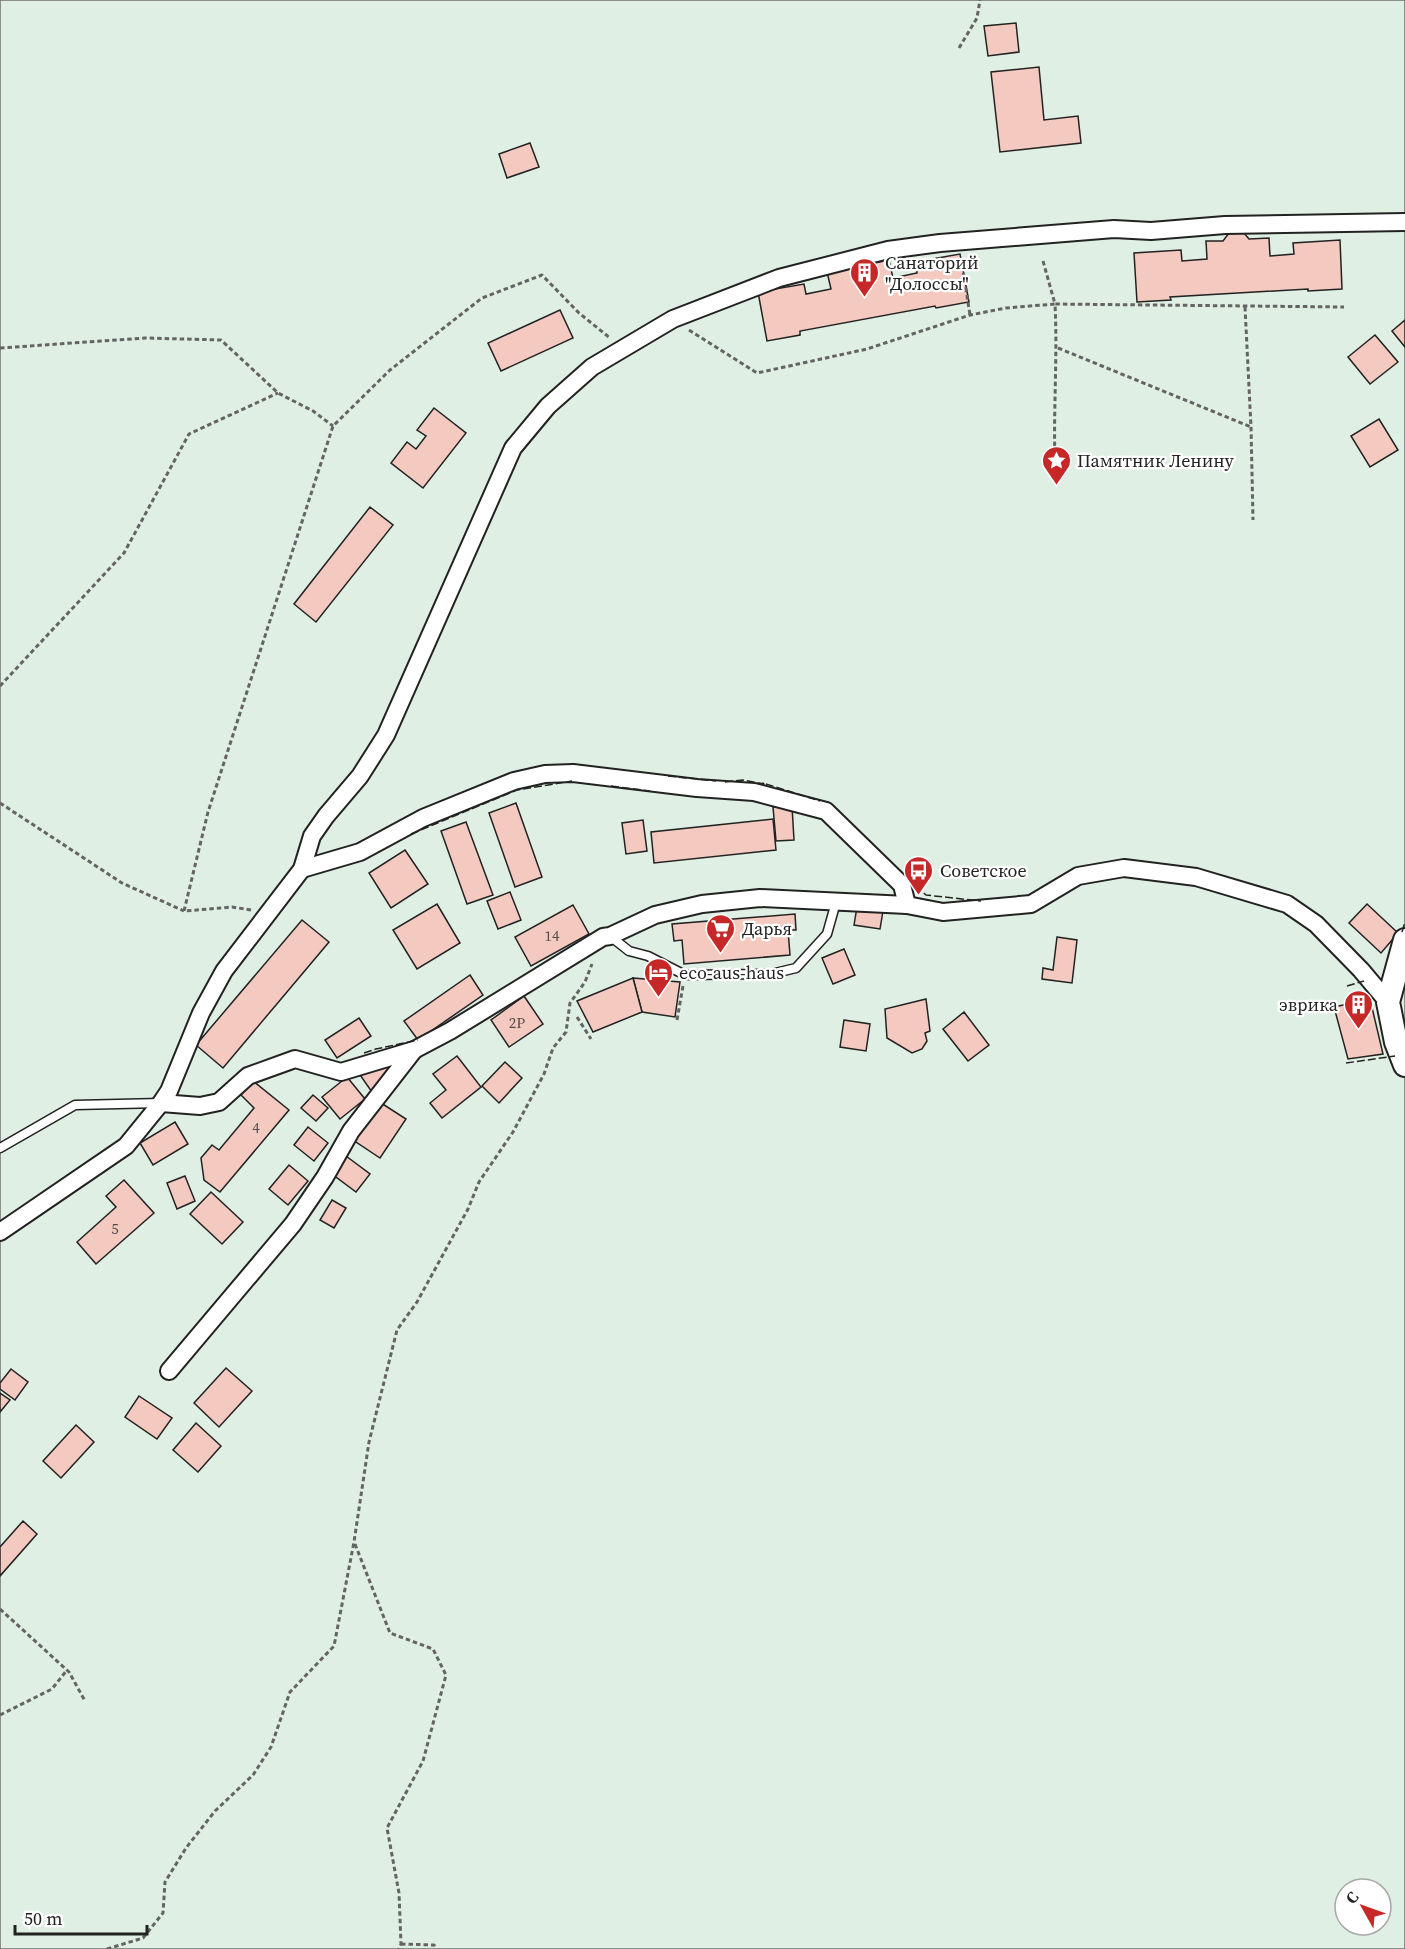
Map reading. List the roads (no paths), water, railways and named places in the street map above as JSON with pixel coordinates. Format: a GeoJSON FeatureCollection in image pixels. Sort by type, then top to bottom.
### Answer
{"type":"FeatureCollection","features":[{"type":"Feature","properties":{"kind":"street"},"geometry":{"type":"LineString","coordinates":[[0,1232],[126,1146],[161,1103],[169,1091],[201,1013],[224,971],[302,869],[312,836],[360,776],[386,735],[513,448],[548,406],[592,368],[673,320],[779,278],[888,250],[958,241],[1114,229],[1151,231],[1225,225],[1405,222]]}},
{"type":"Feature","properties":{"kind":"street"},"geometry":{"type":"LineString","coordinates":[[302,869],[360,852],[423,818],[514,782],[545,774],[573,773],[697,788],[754,792],[826,811],[902,885],[907,905]]}},
{"type":"Feature","properties":{"kind":"street"},"geometry":{"type":"LineString","coordinates":[[161,1103],[191,1106],[219,1102],[248,1076],[295,1059],[340,1072],[414,1050],[450,1031],[555,965],[606,937],[655,915],[702,904],[760,898],[907,905],[943,912],[1031,904],[1078,876],[1124,868],[1196,878],[1287,904],[1316,924],[1360,969],[1388,1002]]}},
{"type":"Feature","properties":{"kind":"street"},"geometry":{"type":"LineString","coordinates":[[1405,940],[1388,1002],[1396,1042],[1405,1065]]}},
{"type":"Feature","properties":{"kind":"street"},"geometry":{"type":"LineString","coordinates":[[169,1371],[293,1224],[326,1177],[351,1131],[414,1050]]}},
{"type":"Feature","properties":{"kind":"lane"},"geometry":{"type":"LineString","coordinates":[[606,937],[628,951],[648,956],[685,975],[771,974],[796,968],[827,934],[836,902]]}},
{"type":"Feature","properties":{"kind":"lane"},"geometry":{"type":"LineString","coordinates":[[0,1148],[75,1106],[161,1103]]}},
{"type":"Feature","properties":{"kind":"place","name":"Санаторий \"Долоссы\""},"geometry":{"type":"Point","coordinates":[864,298]}},
{"type":"Feature","properties":{"kind":"place","name":"Памятник Ленину"},"geometry":{"type":"Point","coordinates":[1056,486]}},
{"type":"Feature","properties":{"kind":"place","name":"Советское"},"geometry":{"type":"Point","coordinates":[919,896]}},
{"type":"Feature","properties":{"kind":"place","name":"Дарья"},"geometry":{"type":"Point","coordinates":[721,954]}},
{"type":"Feature","properties":{"kind":"place","name":"eco-aus-haus"},"geometry":{"type":"Point","coordinates":[658,998]}},
{"type":"Feature","properties":{"kind":"place","name":"эврика"},"geometry":{"type":"Point","coordinates":[1359,1030]}}]}
